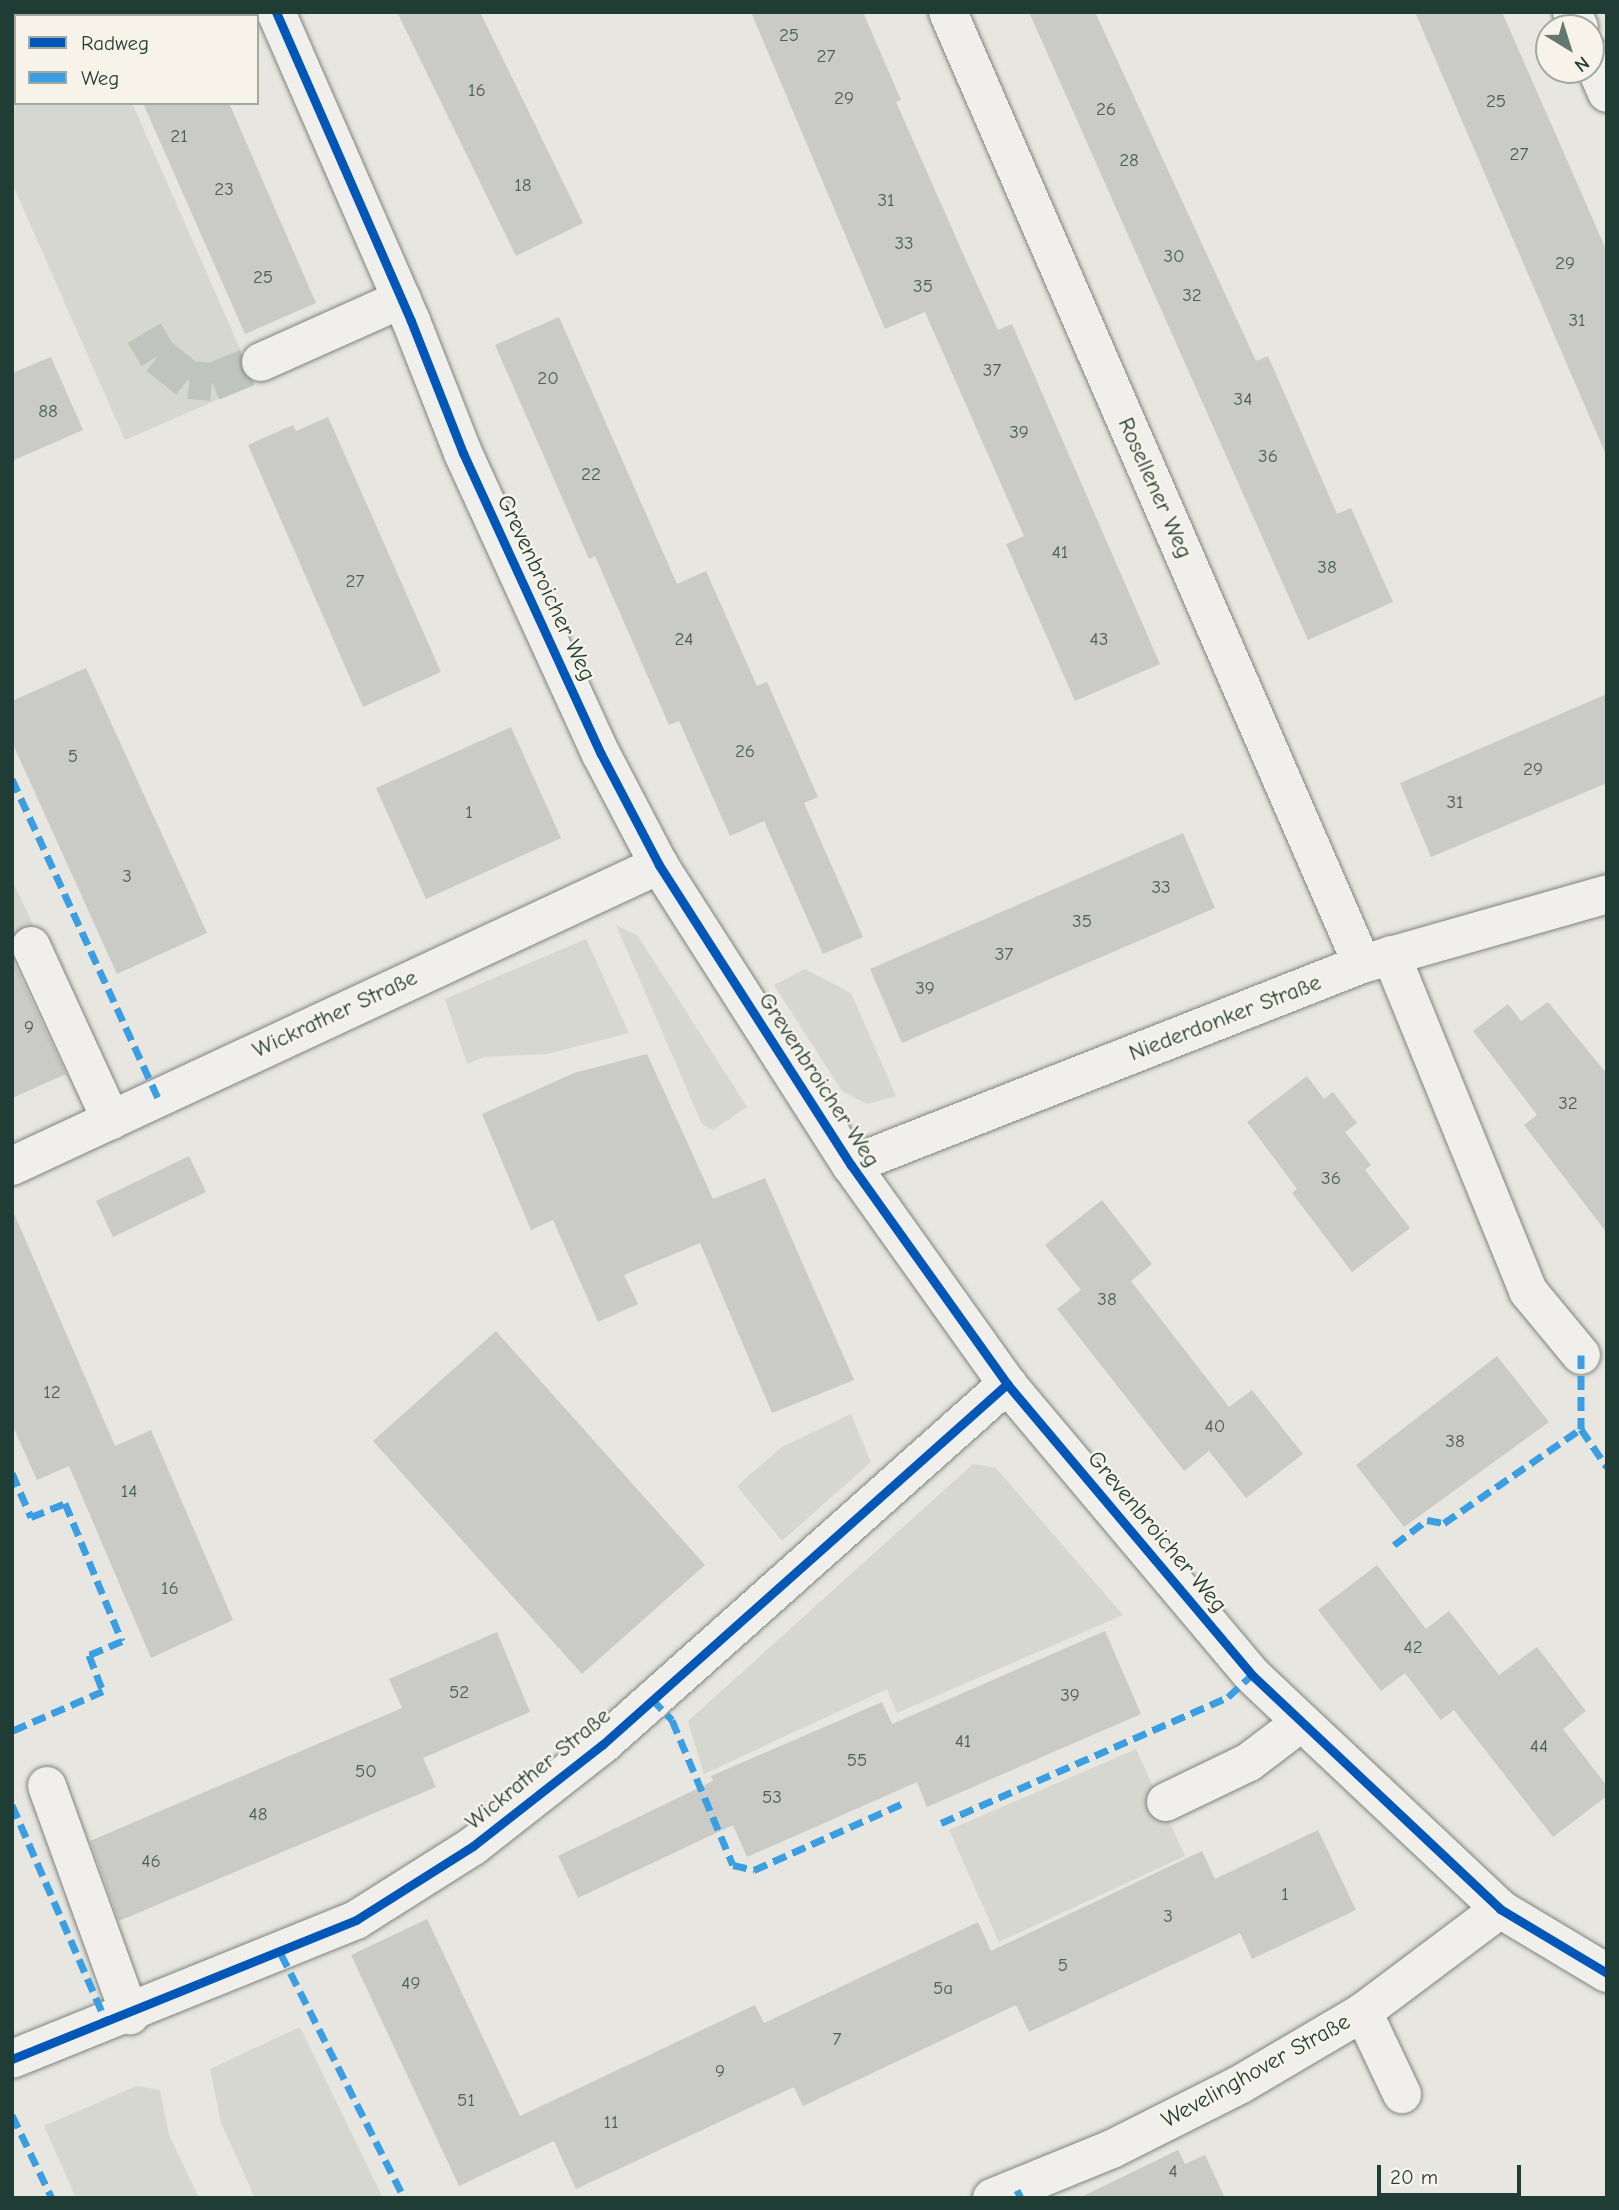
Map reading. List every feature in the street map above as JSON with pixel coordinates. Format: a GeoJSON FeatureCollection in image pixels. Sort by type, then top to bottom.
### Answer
{"type":"FeatureCollection","features":[{"type":"Feature","properties":{"kind":"street","name":"Grevenbroicher Weg"},"geometry":{"type":"LineString","coordinates":[[276,12],[402,299],[497,528],[601,754],[659,865],[851,1165],[1007,1384],[1252,1675],[1299,1724],[1500,1909],[1607,1973]]}},
{"type":"Feature","properties":{"kind":"street","name":"Rosellener Weg"},"geometry":{"type":"LineString","coordinates":[[948,12],[1528,1291],[1581,1355]]}},
{"type":"Feature","properties":{"kind":"street"},"geometry":{"type":"LineString","coordinates":[[261,362],[402,299]]}},
{"type":"Feature","properties":{"kind":"street","name":"Wickrather Straße"},"geometry":{"type":"LineString","coordinates":[[12,1166],[659,865]]}},
{"type":"Feature","properties":{"kind":"street","name":"Niederdonker Straße"},"geometry":{"type":"LineString","coordinates":[[851,1165],[1377,959],[1607,894]]}},
{"type":"Feature","properties":{"kind":"street"},"geometry":{"type":"LineString","coordinates":[[31,946],[111,1119]]}},
{"type":"Feature","properties":{"kind":"street","name":"Wickrather Straße"},"geometry":{"type":"LineString","coordinates":[[12,2059],[130,2015],[356,1920],[473,1846],[602,1745],[1007,1384]]}},
{"type":"Feature","properties":{"kind":"street"},"geometry":{"type":"LineString","coordinates":[[1166,1802],[1249,1762],[1299,1724]]}},
{"type":"Feature","properties":{"kind":"street"},"geometry":{"type":"LineString","coordinates":[[47,1786],[130,2015]]}},
{"type":"Feature","properties":{"kind":"street","name":"Wevelinghover Straße"},"geometry":{"type":"LineString","coordinates":[[992,2198],[1112,2149],[1241,2084],[1363,2012],[1500,1909]]}},
{"type":"Feature","properties":{"kind":"street"},"geometry":{"type":"LineString","coordinates":[[1363,2012],[1402,2094]]}},
{"type":"Feature","properties":{"kind":"shaded area"},"geometry":{"type":"Polygon","coordinates":[[[12,12],[92,12],[93,14],[14,14],[14,105],[133,105],[241,351],[215,362],[228,395],[125,440],[12,183],[12,12]]]}},
{"type":"Feature","properties":{"kind":"shaded area"},"geometry":{"type":"Polygon","coordinates":[[[12,880],[45,950],[12,965],[12,880]]]}},
{"type":"Feature","properties":{"kind":"shaded area"},"geometry":{"type":"Polygon","coordinates":[[[616,925],[638,936],[747,1107],[713,1130],[702,1124],[616,925]]]}},
{"type":"Feature","properties":{"kind":"shaded area"},"geometry":{"type":"Polygon","coordinates":[[[586,939],[629,1033],[547,1054],[484,1057],[467,1064],[445,999],[586,939]]]}},
{"type":"Feature","properties":{"kind":"shaded area"},"geometry":{"type":"Polygon","coordinates":[[[805,969],[851,993],[896,1096],[867,1104],[842,1091],[774,985],[805,969]]]}},
{"type":"Feature","properties":{"kind":"shaded area"},"geometry":{"type":"Polygon","coordinates":[[[851,1414],[871,1462],[782,1541],[737,1486],[782,1447],[851,1414]]]}},
{"type":"Feature","properties":{"kind":"shaded area"},"geometry":{"type":"Polygon","coordinates":[[[973,1464],[996,1468],[1123,1615],[897,1713],[887,1689],[704,1774],[688,1721],[973,1464]]]}},
{"type":"Feature","properties":{"kind":"shaded area"},"geometry":{"type":"Polygon","coordinates":[[[1136,1749],[1185,1856],[999,1942],[949,1830],[1136,1749]]]}},
{"type":"Feature","properties":{"kind":"shaded area"},"geometry":{"type":"Polygon","coordinates":[[[300,2027],[383,2198],[255,2198],[221,2123],[210,2069],[300,2027]]]}},
{"type":"Feature","properties":{"kind":"shaded area"},"geometry":{"type":"Polygon","coordinates":[[[136,2086],[160,2090],[169,2135],[199,2198],[76,2198],[44,2126],[136,2086]]]}},
{"type":"Feature","properties":{"kind":"building"},"geometry":{"type":"Polygon","coordinates":[[[397,12],[480,12],[583,223],[516,256],[397,12]]]}},
{"type":"Feature","properties":{"kind":"building"},"geometry":{"type":"Polygon","coordinates":[[[751,12],[863,12],[901,100],[896,102],[969,267],[998,330],[1012,324],[1160,664],[1075,701],[1006,544],[1024,536],[925,312],[885,329],[751,12]]]}},
{"type":"Feature","properties":{"kind":"building"},"geometry":{"type":"Polygon","coordinates":[[[1029,12],[1095,12],[1256,361],[1268,356],[1337,514],[1351,508],[1393,602],[1308,640],[1029,12]]]}},
{"type":"Feature","properties":{"kind":"building"},"geometry":{"type":"Polygon","coordinates":[[[1415,12],[1502,12],[1607,252],[1607,457],[1415,12]]]}},
{"type":"Feature","properties":{"kind":"building"},"geometry":{"type":"Polygon","coordinates":[[[144,105],[230,105],[316,303],[245,334],[144,105]]]}},
{"type":"Feature","properties":{"kind":"building"},"geometry":{"type":"Polygon","coordinates":[[[559,317],[677,584],[706,571],[757,686],[767,682],[818,797],[804,803],[863,937],[823,954],[764,821],[730,836],[679,721],[669,725],[595,556],[589,559],[495,345],[559,317]]]}},
{"type":"Feature","properties":{"kind":"building"},"geometry":{"type":"Polygon","coordinates":[[[51,357],[83,430],[12,461],[12,373],[51,357]]]}},
{"type":"Feature","properties":{"kind":"building"},"geometry":{"type":"Polygon","coordinates":[[[328,417],[441,672],[363,707],[248,445],[293,425],[296,431],[328,417]]]}},
{"type":"Feature","properties":{"kind":"building"},"geometry":{"type":"Polygon","coordinates":[[[86,668],[207,933],[117,974],[12,742],[12,701],[86,668]]]}},
{"type":"Feature","properties":{"kind":"building"},"geometry":{"type":"Polygon","coordinates":[[[1607,694],[1607,783],[1431,857],[1400,783],[1607,694]]]}},
{"type":"Feature","properties":{"kind":"building"},"geometry":{"type":"Polygon","coordinates":[[[511,727],[561,838],[426,899],[376,788],[511,727]]]}},
{"type":"Feature","properties":{"kind":"building"},"geometry":{"type":"Polygon","coordinates":[[[1183,833],[1215,908],[902,1043],[870,969],[1183,833]]]}},
{"type":"Feature","properties":{"kind":"building"},"geometry":{"type":"Polygon","coordinates":[[[12,958],[66,1074],[12,1098],[12,958]]]}},
{"type":"Feature","properties":{"kind":"building"},"geometry":{"type":"Polygon","coordinates":[[[1548,1002],[1607,1074],[1607,1233],[1524,1125],[1537,1115],[1473,1031],[1508,1004],[1521,1021],[1548,1002]]]}},
{"type":"Feature","properties":{"kind":"building"},"geometry":{"type":"Polygon","coordinates":[[[647,1054],[713,1199],[765,1178],[854,1380],[772,1413],[700,1243],[624,1275],[638,1304],[598,1322],[553,1220],[531,1230],[482,1114],[574,1073],[647,1054]]]}},
{"type":"Feature","properties":{"kind":"building"},"geometry":{"type":"Polygon","coordinates":[[[1307,1076],[1324,1099],[1333,1092],[1357,1123],[1345,1132],[1371,1165],[1365,1170],[1410,1228],[1352,1272],[1292,1193],[1297,1189],[1247,1122],[1307,1076]]]}},
{"type":"Feature","properties":{"kind":"building"},"geometry":{"type":"Polygon","coordinates":[[[189,1156],[206,1192],[113,1237],[96,1201],[189,1156]]]}},
{"type":"Feature","properties":{"kind":"building"},"geometry":{"type":"Polygon","coordinates":[[[1102,1200],[1152,1264],[1131,1281],[1229,1407],[1252,1390],[1303,1454],[1246,1498],[1209,1451],[1184,1471],[1057,1309],[1081,1290],[1045,1245],[1102,1200]]]}},
{"type":"Feature","properties":{"kind":"building"},"geometry":{"type":"Polygon","coordinates":[[[12,1209],[115,1446],[151,1430],[233,1620],[151,1658],[69,1466],[37,1480],[12,1424],[12,1209]]]}},
{"type":"Feature","properties":{"kind":"building"},"geometry":{"type":"Polygon","coordinates":[[[496,1331],[705,1565],[582,1674],[373,1441],[496,1331]]]}},
{"type":"Feature","properties":{"kind":"building"},"geometry":{"type":"Polygon","coordinates":[[[1497,1356],[1549,1422],[1404,1527],[1356,1465],[1497,1356]]]}},
{"type":"Feature","properties":{"kind":"building"},"geometry":{"type":"Polygon","coordinates":[[[1377,1565],[1426,1629],[1449,1611],[1499,1675],[1537,1647],[1586,1711],[1563,1729],[1607,1786],[1607,1796],[1553,1837],[1454,1710],[1441,1720],[1405,1673],[1381,1691],[1318,1610],[1377,1565]]]}},
{"type":"Feature","properties":{"kind":"building"},"geometry":{"type":"Polygon","coordinates":[[[1105,1631],[1141,1714],[927,1807],[917,1782],[747,1857],[733,1825],[578,1898],[558,1856],[713,1781],[711,1776],[882,1702],[892,1724],[1105,1631]]]}},
{"type":"Feature","properties":{"kind":"building"},"geometry":{"type":"Polygon","coordinates":[[[497,1632],[530,1712],[423,1758],[436,1787],[119,1921],[90,1841],[402,1708],[389,1679],[497,1632]]]}},
{"type":"Feature","properties":{"kind":"building"},"geometry":{"type":"Polygon","coordinates":[[[1318,1830],[1356,1910],[1252,1959],[1240,1933],[1029,2032],[1016,2005],[803,2106],[794,2087],[576,2189],[554,2141],[459,2186],[351,1955],[427,1919],[520,2116],[755,2005],[764,2023],[978,1922],[991,1951],[1202,1851],[1215,1879],[1318,1830]]]}},
{"type":"Feature","properties":{"kind":"building"},"geometry":{"type":"Polygon","coordinates":[[[1178,2150],[1185,2164],[1205,2155],[1225,2198],[1079,2198],[1178,2150]]]}},
{"type":"Feature","properties":{"kind":"tunnel"},"geometry":{"type":"LineString","coordinates":[[144,333],[158,356],[189,380],[212,382],[261,362]]}},
{"type":"Feature","properties":{"kind":"marked path"},"geometry":{"type":"LineString","coordinates":[[12,779],[158,1098]]}},
{"type":"Feature","properties":{"kind":"marked path"},"geometry":{"type":"LineString","coordinates":[[1581,1355],[1581,1429],[1607,1467]]}},
{"type":"Feature","properties":{"kind":"marked path"},"geometry":{"type":"LineString","coordinates":[[1394,1545],[1427,1520],[1444,1523],[1581,1429]]}},
{"type":"Feature","properties":{"kind":"marked path"},"geometry":{"type":"LineString","coordinates":[[12,1473],[31,1517],[65,1503],[122,1641],[89,1655],[103,1691],[12,1731]]}},
{"type":"Feature","properties":{"kind":"marked path"},"geometry":{"type":"LineString","coordinates":[[941,1823],[1228,1697],[1252,1675]]}},
{"type":"Feature","properties":{"kind":"marked path"},"geometry":{"type":"LineString","coordinates":[[652,1699],[672,1720],[733,1865],[754,1870],[906,1802]]}},
{"type":"Feature","properties":{"kind":"marked path"},"geometry":{"type":"LineString","coordinates":[[12,1805],[107,2023]]}},
{"type":"Feature","properties":{"kind":"marked path"},"geometry":{"type":"LineString","coordinates":[[281,1954],[404,2198]]}},
{"type":"Feature","properties":{"kind":"marked path"},"geometry":{"type":"LineString","coordinates":[[12,2115],[52,2198]]}},
{"type":"Feature","properties":{"kind":"marked path"},"geometry":{"type":"LineString","coordinates":[[1017,2190],[1021,2198]]}},
{"type":"Feature","properties":{"kind":"cycle path"},"geometry":{"type":"LineString","coordinates":[[276,12],[411,321],[463,453],[601,754],[659,865],[851,1165],[1007,1384],[1252,1675],[1500,1909],[1607,1973]]}},
{"type":"Feature","properties":{"kind":"cycle path"},"geometry":{"type":"LineString","coordinates":[[12,2059],[356,1920],[473,1846],[602,1745],[1007,1384]]}}]}
